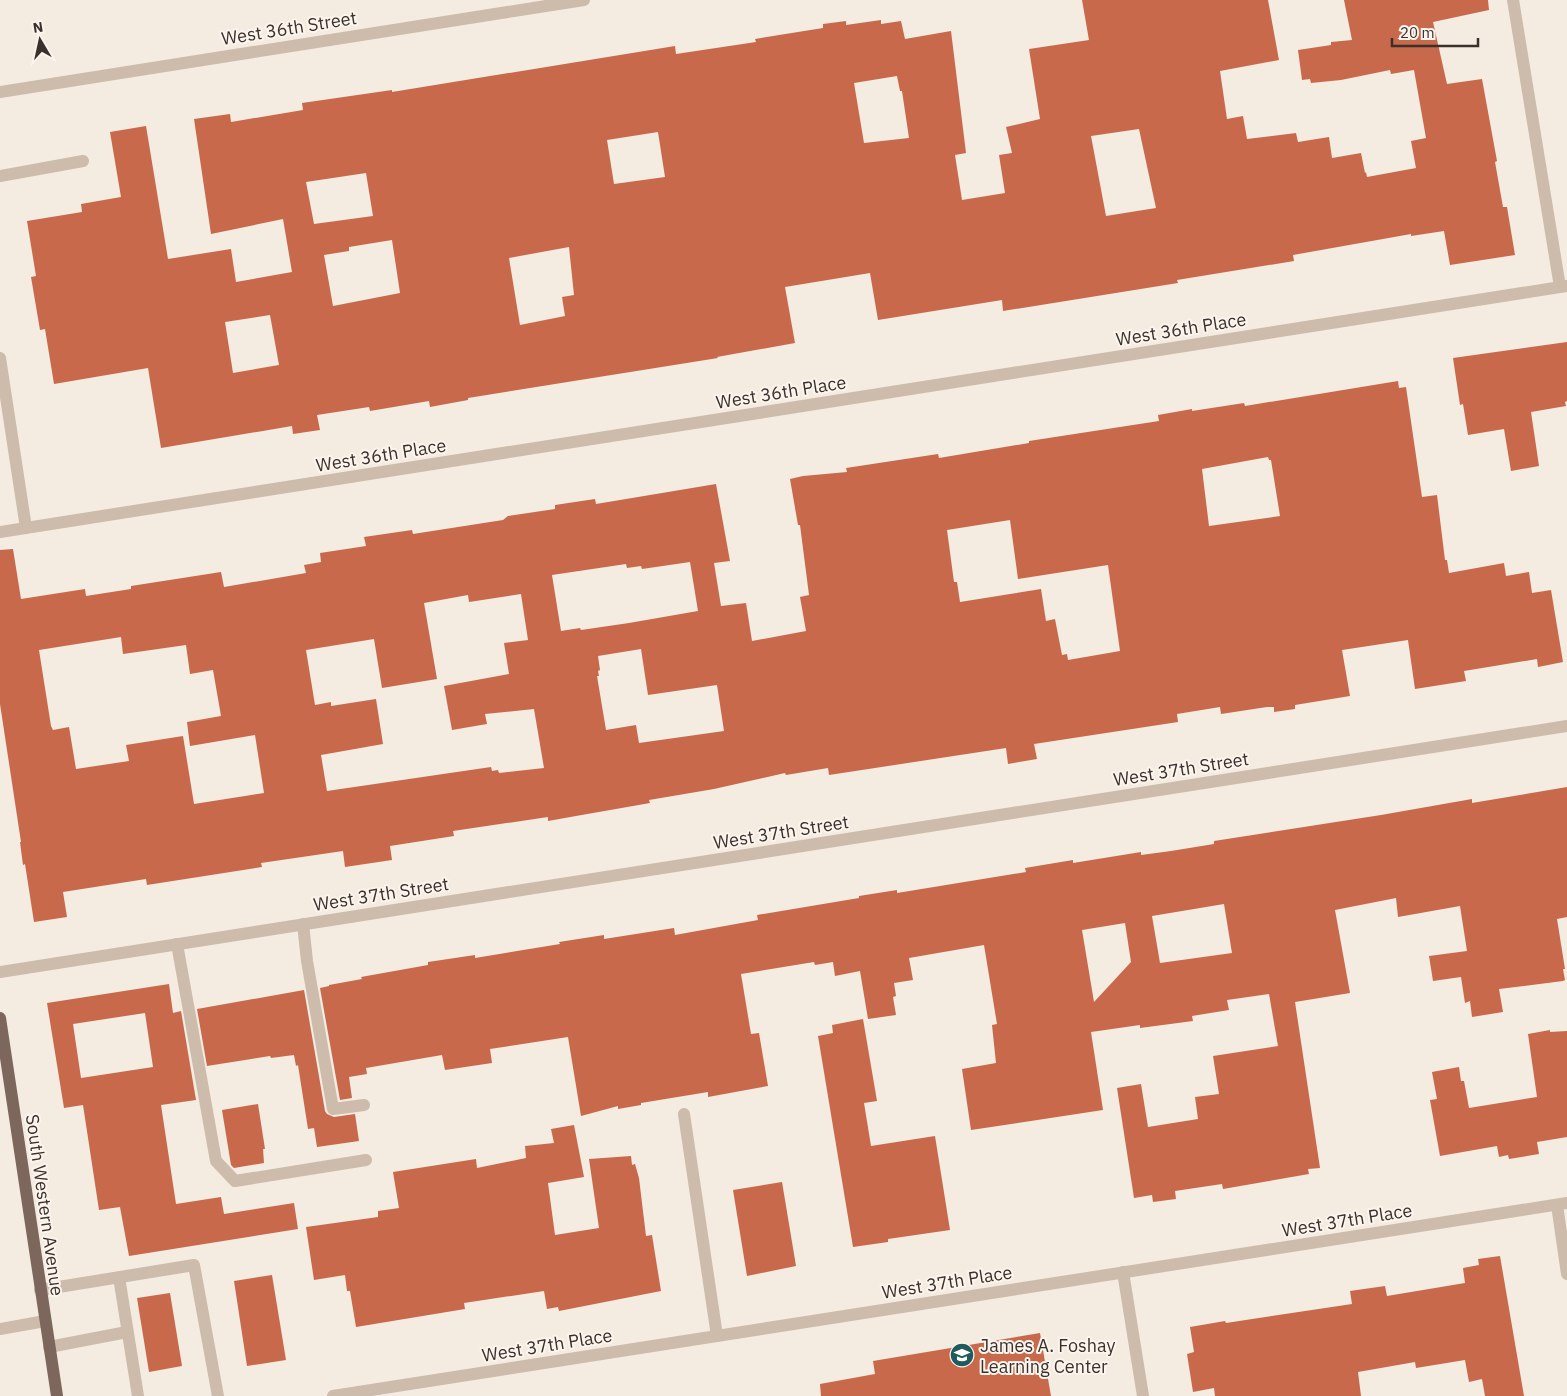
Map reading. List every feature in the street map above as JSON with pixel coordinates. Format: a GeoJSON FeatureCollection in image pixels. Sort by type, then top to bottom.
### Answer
{"type":"FeatureCollection","features":[{"type":"Feature","properties":{"kind":"main road","name":"South Western Avenue"},"geometry":{"type":"LineString","coordinates":[[0,1018],[57,1396]]}},
{"type":"Feature","properties":{"kind":"street","name":"West 36th Street"},"geometry":{"type":"LineString","coordinates":[[0,92],[584,0]]}},
{"type":"Feature","properties":{"kind":"street"},"geometry":{"type":"LineString","coordinates":[[1513,0],[1564,287]]}},
{"type":"Feature","properties":{"kind":"street"},"geometry":{"type":"LineString","coordinates":[[0,176],[83,161]]}},
{"type":"Feature","properties":{"kind":"street","name":"West 36th Place"},"geometry":{"type":"LineString","coordinates":[[0,532],[1564,287]]}},
{"type":"Feature","properties":{"kind":"street"},"geometry":{"type":"LineString","coordinates":[[0,358],[26,528]]}},
{"type":"Feature","properties":{"kind":"street","name":"West 37th Street"},"geometry":{"type":"LineString","coordinates":[[0,972],[1567,726]]}},
{"type":"Feature","properties":{"kind":"street"},"geometry":{"type":"LineString","coordinates":[[303,924],[307,961],[333,1109],[364,1105]]}},
{"type":"Feature","properties":{"kind":"street"},"geometry":{"type":"LineString","coordinates":[[177,944],[216,1161],[235,1181],[366,1160]]}},
{"type":"Feature","properties":{"kind":"street"},"geometry":{"type":"LineString","coordinates":[[684,1114],[717,1336]]}},
{"type":"Feature","properties":{"kind":"street"},"geometry":{"type":"LineString","coordinates":[[1562,1204],[1567,1274]]}},
{"type":"Feature","properties":{"kind":"street","name":"West 37th Place"},"geometry":{"type":"LineString","coordinates":[[332,1396],[1562,1204]]}},
{"type":"Feature","properties":{"kind":"street"},"geometry":{"type":"LineString","coordinates":[[40,1290],[194,1265],[218,1396]]}},
{"type":"Feature","properties":{"kind":"street"},"geometry":{"type":"LineString","coordinates":[[1123,1272],[1143,1396]]}},
{"type":"Feature","properties":{"kind":"street"},"geometry":{"type":"LineString","coordinates":[[119,1277],[138,1396]]}},
{"type":"Feature","properties":{"kind":"street"},"geometry":{"type":"LineString","coordinates":[[0,1329],[45,1322]]}},
{"type":"Feature","properties":{"kind":"street"},"geometry":{"type":"LineString","coordinates":[[49,1347],[127,1332]]}},
{"type":"Feature","properties":{"kind":"building"},"geometry":{"type":"Polygon","coordinates":[[[1082,0],[1268,0],[1279,60],[1220,71],[1227,119],[1243,116],[1247,139],[1296,133],[1298,142],[1329,137],[1332,158],[1361,153],[1367,177],[1416,168],[1411,141],[1426,138],[1414,70],[1391,74],[1390,70],[1341,80],[1311,83],[1310,79],[1302,80],[1298,50],[1331,45],[1331,42],[1352,40],[1344,0],[1488,0],[1489,10],[1433,22],[1447,84],[1482,79],[1497,161],[1495,162],[1503,207],[1507,207],[1515,255],[1450,265],[1444,231],[1411,236],[1411,234],[1293,255],[1294,261],[1177,280],[1178,283],[1003,311],[1002,300],[878,320],[870,273],[785,287],[795,343],[718,358],[468,398],[468,400],[430,407],[429,401],[370,411],[369,407],[317,415],[320,430],[293,434],[292,426],[161,448],[148,368],[54,384],[45,329],[40,330],[31,277],[36,276],[27,221],[82,212],[81,204],[121,197],[110,132],[146,126],[168,259],[231,249],[236,282],[292,272],[283,219],[211,234],[194,119],[230,114],[231,122],[303,110],[302,103],[392,90],[392,92],[675,46],[676,54],[756,42],[755,39],[823,28],[823,24],[846,21],[846,25],[881,20],[881,24],[901,21],[905,39],[951,31],[966,153],[955,155],[962,200],[1005,193],[999,155],[1012,153],[1006,127],[1040,119],[1029,49],[1089,40],[1082,0]],[[897,76],[854,83],[864,143],[909,138],[902,91],[900,91],[897,76]],[[1139,129],[1091,136],[1106,216],[1156,208],[1139,129]],[[658,132],[607,140],[614,184],[665,177],[658,132]],[[366,173],[306,182],[314,224],[373,216],[366,173]],[[392,240],[349,247],[349,251],[324,255],[333,306],[400,293],[392,240]],[[569,247],[509,258],[520,325],[565,316],[562,297],[574,295],[569,247]],[[270,315],[225,322],[233,373],[279,365],[270,315]]]}},
{"type":"Feature","properties":{"kind":"building"},"geometry":{"type":"Polygon","coordinates":[[[1567,342],[1566,406],[1531,412],[1539,466],[1511,471],[1504,429],[1468,435],[1463,404],[1460,405],[1453,358],[1567,342]]]}},
{"type":"Feature","properties":{"kind":"building"},"geometry":{"type":"Polygon","coordinates":[[[1398,381],[1399,388],[1406,387],[1422,497],[1437,495],[1445,560],[1447,560],[1449,573],[1504,563],[1506,576],[1529,572],[1532,593],[1551,590],[1563,662],[1538,667],[1537,659],[1464,671],[1466,681],[1415,689],[1408,640],[1342,650],[1350,696],[1295,705],[1295,709],[1274,712],[1274,707],[1267,707],[1221,714],[1220,707],[1177,714],[1178,722],[1034,744],[1037,759],[1008,764],[1006,748],[829,775],[828,768],[786,775],[785,773],[714,789],[649,800],[650,803],[548,821],[548,817],[453,831],[454,836],[390,846],[392,860],[345,867],[343,851],[261,863],[262,867],[147,885],[146,879],[63,892],[67,917],[34,922],[25,864],[23,865],[0,704],[0,550],[13,549],[21,599],[85,589],[86,596],[131,589],[131,586],[221,572],[224,587],[306,573],[304,565],[321,562],[320,553],[366,546],[364,537],[412,530],[413,534],[503,520],[508,516],[555,509],[555,505],[595,499],[596,504],[716,484],[730,561],[714,563],[721,606],[746,603],[752,641],[806,631],[800,597],[809,595],[800,525],[798,525],[790,479],[847,472],[846,468],[938,454],[939,458],[1029,443],[1029,441],[1159,421],[1158,415],[1192,409],[1192,411],[1244,403],[1245,406],[1398,381]],[[1268,457],[1202,469],[1209,526],[1280,516],[1271,460],[1268,457]],[[1010,520],[947,530],[954,582],[957,582],[960,602],[1041,589],[1046,621],[1055,619],[1062,655],[1067,654],[1068,660],[1120,651],[1108,565],[1018,579],[1010,520]],[[690,562],[642,569],[641,566],[627,568],[626,564],[552,575],[561,631],[629,623],[698,611],[690,562]],[[521,594],[469,602],[468,595],[424,603],[437,679],[382,688],[374,639],[306,650],[315,705],[331,702],[331,706],[376,699],[383,744],[321,755],[327,791],[491,767],[492,771],[498,770],[499,773],[544,768],[534,709],[485,714],[487,724],[452,730],[444,686],[509,674],[504,643],[528,640],[521,594]],[[121,637],[39,650],[53,730],[69,727],[76,769],[129,761],[126,745],[183,736],[194,804],[264,793],[255,735],[190,746],[187,722],[221,716],[213,670],[190,674],[186,645],[123,654],[121,637]],[[641,649],[598,656],[600,670],[598,671],[599,676],[597,676],[606,730],[636,725],[639,743],[724,731],[717,685],[648,695],[641,649]]]}},
{"type":"Feature","properties":{"kind":"building"},"geometry":{"type":"Polygon","coordinates":[[[1567,787],[1567,917],[1557,919],[1565,980],[1499,989],[1503,1012],[1472,1017],[1470,1001],[1465,1003],[1461,977],[1433,981],[1429,956],[1467,951],[1460,906],[1398,917],[1396,898],[1335,910],[1350,993],[1295,1002],[1320,1168],[1308,1169],[1309,1174],[1223,1189],[1222,1184],[1175,1191],[1176,1199],[1153,1202],[1152,1195],[1134,1198],[1117,1088],[1141,1084],[1148,1127],[1198,1119],[1195,1097],[1219,1094],[1213,1056],[1278,1046],[1269,994],[1227,1000],[1229,1010],[1192,1016],[1193,1021],[1140,1028],[1140,1025],[1091,1032],[1103,1110],[971,1130],[962,1069],[996,1063],[992,1025],[997,1024],[984,945],[909,958],[913,980],[894,983],[896,996],[893,997],[896,1015],[868,1019],[860,971],[835,976],[833,962],[815,965],[814,962],[741,974],[751,1034],[759,1033],[768,1086],[708,1097],[708,1092],[641,1103],[641,1105],[618,1109],[618,1106],[581,1116],[568,1037],[490,1049],[492,1063],[445,1070],[442,1055],[366,1068],[367,1074],[349,1077],[352,1098],[340,1100],[320,988],[329,985],[362,979],[361,977],[428,965],[428,962],[475,955],[475,958],[604,935],[604,939],[674,928],[675,935],[758,920],[757,915],[859,898],[859,896],[897,890],[897,893],[1026,872],[1025,868],[1073,860],[1073,863],[1141,852],[1141,855],[1171,851],[1214,844],[1214,841],[1472,799],[1472,803],[1567,787]],[[1224,904],[1152,916],[1160,963],[1232,953],[1224,904]],[[1125,923],[1082,930],[1094,1002],[1131,962],[1125,923]]]}},
{"type":"Feature","properties":{"kind":"building"},"geometry":{"type":"Polygon","coordinates":[[[169,984],[173,1013],[181,1011],[196,1100],[161,1105],[176,1204],[221,1197],[224,1214],[294,1203],[298,1229],[129,1256],[120,1207],[99,1210],[83,1105],[64,1108],[47,1003],[169,984]],[[145,1013],[73,1024],[81,1078],[153,1067],[145,1013]]]}},
{"type":"Feature","properties":{"kind":"building"},"geometry":{"type":"Polygon","coordinates":[[[304,990],[325,1111],[334,1117],[355,1114],[359,1141],[317,1147],[314,1128],[308,1129],[298,1065],[296,1066],[294,1055],[271,1058],[270,1056],[207,1066],[197,1009],[304,990]]]}},
{"type":"Feature","properties":{"kind":"building"},"geometry":{"type":"Polygon","coordinates":[[[863,1019],[877,1101],[864,1103],[871,1146],[935,1136],[950,1230],[888,1239],[888,1242],[853,1247],[818,1036],[833,1033],[832,1025],[863,1019]]]}},
{"type":"Feature","properties":{"kind":"building"},"geometry":{"type":"Polygon","coordinates":[[[1550,1030],[1550,1032],[1567,1031],[1567,1137],[1537,1142],[1539,1154],[1509,1159],[1508,1155],[1499,1157],[1497,1146],[1440,1156],[1430,1100],[1437,1099],[1432,1072],[1459,1067],[1461,1081],[1464,1081],[1469,1108],[1537,1097],[1528,1034],[1550,1030]]]}},
{"type":"Feature","properties":{"kind":"building"},"geometry":{"type":"Polygon","coordinates":[[[258,1104],[265,1149],[263,1149],[264,1163],[234,1168],[231,1165],[222,1110],[258,1104]]]}},
{"type":"Feature","properties":{"kind":"building"},"geometry":{"type":"Polygon","coordinates":[[[574,1125],[584,1177],[548,1183],[555,1235],[599,1228],[589,1159],[631,1156],[632,1165],[635,1164],[639,1178],[646,1236],[652,1235],[661,1291],[559,1311],[558,1307],[547,1309],[544,1291],[464,1303],[465,1309],[356,1327],[350,1291],[347,1291],[345,1275],[314,1280],[306,1227],[378,1217],[378,1211],[399,1208],[393,1172],[476,1159],[477,1168],[526,1158],[525,1146],[554,1143],[551,1129],[574,1125]]]}},
{"type":"Feature","properties":{"kind":"building"},"geometry":{"type":"Polygon","coordinates":[[[782,1182],[796,1266],[747,1276],[733,1190],[782,1182]]]}},
{"type":"Feature","properties":{"kind":"building"},"geometry":{"type":"Polygon","coordinates":[[[1500,1256],[1524,1396],[1485,1396],[1482,1379],[1469,1382],[1465,1360],[1416,1368],[1415,1362],[1358,1372],[1361,1396],[1215,1396],[1214,1388],[1193,1392],[1187,1354],[1194,1352],[1190,1327],[1352,1304],[1350,1291],[1385,1286],[1387,1296],[1465,1283],[1463,1268],[1479,1265],[1478,1259],[1500,1256]]]}},
{"type":"Feature","properties":{"kind":"building"},"geometry":{"type":"Polygon","coordinates":[[[272,1275],[286,1360],[247,1366],[234,1281],[272,1275]]]}},
{"type":"Feature","properties":{"kind":"building"},"geometry":{"type":"Polygon","coordinates":[[[170,1293],[182,1366],[149,1372],[137,1298],[170,1293]]]}},
{"type":"Feature","properties":{"kind":"building"},"geometry":{"type":"Polygon","coordinates":[[[1040,1333],[1051,1396],[821,1396],[820,1384],[875,1374],[873,1361],[1040,1333]]]}},
{"type":"Feature","properties":{"kind":"place","name":"James A. Foshay Learning Center"},"geometry":{"type":"Point","coordinates":[962,1355]}}]}
